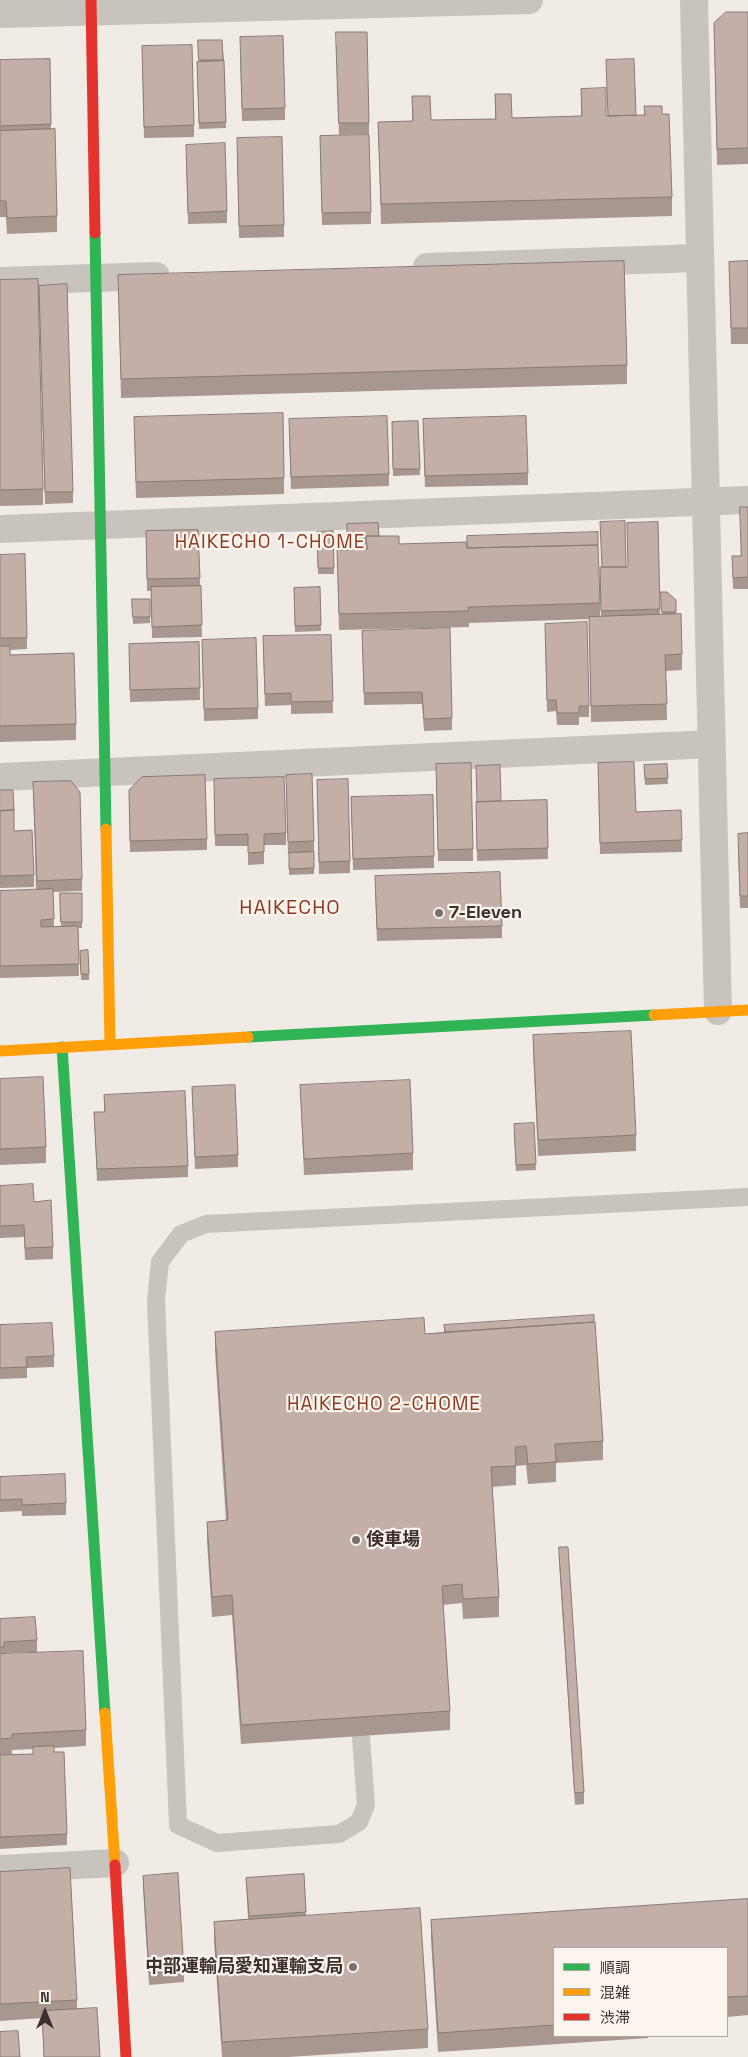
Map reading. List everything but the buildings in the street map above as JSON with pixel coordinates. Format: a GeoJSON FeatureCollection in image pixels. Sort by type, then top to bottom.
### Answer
{"type":"FeatureCollection","features":[{"type":"Feature","properties":{"kind":"street"},"geometry":{"type":"LineString","coordinates":[[0,14],[91,6],[529,0]]}},
{"type":"Feature","properties":{"kind":"street"},"geometry":{"type":"LineString","coordinates":[[694,0],[718,1011]]}},
{"type":"Feature","properties":{"kind":"street"},"geometry":{"type":"LineString","coordinates":[[91,6],[110,1044]]}},
{"type":"Feature","properties":{"kind":"street"},"geometry":{"type":"LineString","coordinates":[[403,268],[700,258]]}},
{"type":"Feature","properties":{"kind":"street"},"geometry":{"type":"LineString","coordinates":[[0,281],[185,275]]}},
{"type":"Feature","properties":{"kind":"street"},"geometry":{"type":"LineString","coordinates":[[0,529],[748,500]]}},
{"type":"Feature","properties":{"kind":"street"},"geometry":{"type":"LineString","coordinates":[[0,777],[712,744]]}},
{"type":"Feature","properties":{"kind":"street"},"geometry":{"type":"LineString","coordinates":[[0,1051],[748,1010]]}},
{"type":"Feature","properties":{"kind":"street"},"geometry":{"type":"LineString","coordinates":[[62,1047],[126,2057]]}},
{"type":"Feature","properties":{"kind":"street"},"geometry":{"type":"LineString","coordinates":[[0,1869],[115,1863]]}},
{"type":"Feature","properties":{"kind":"lane"},"geometry":{"type":"LineString","coordinates":[[361,1738],[366,1805],[359,1822],[339,1834],[217,1843],[178,1825],[156,1301],[160,1262],[181,1234],[206,1224],[748,1197]]}},
{"type":"Feature","properties":{"kind":"traffic: fast"},"geometry":{"type":"LineString","coordinates":[[95,233],[106,829]]}},
{"type":"Feature","properties":{"kind":"traffic: fast"},"geometry":{"type":"LineString","coordinates":[[248,1037],[654,1015]]}},
{"type":"Feature","properties":{"kind":"traffic: fast"},"geometry":{"type":"LineString","coordinates":[[62,1047],[105,1713]]}},
{"type":"Feature","properties":{"kind":"traffic: slow"},"geometry":{"type":"LineString","coordinates":[[106,829],[110,1044]]}},
{"type":"Feature","properties":{"kind":"traffic: slow"},"geometry":{"type":"LineString","coordinates":[[654,1015],[748,1010]]}},
{"type":"Feature","properties":{"kind":"traffic: slow"},"geometry":{"type":"LineString","coordinates":[[0,1051],[248,1037]]}},
{"type":"Feature","properties":{"kind":"traffic: slow"},"geometry":{"type":"LineString","coordinates":[[105,1713],[115,1865]]}},
{"type":"Feature","properties":{"kind":"traffic: jam"},"geometry":{"type":"LineString","coordinates":[[91,0],[95,233]]}},
{"type":"Feature","properties":{"kind":"traffic: jam"},"geometry":{"type":"LineString","coordinates":[[115,1865],[126,2057]]}},
{"type":"Feature","properties":{"kind":"place","name":"7-Eleven"},"geometry":{"type":"Point","coordinates":[439,913]}},
{"type":"Feature","properties":{"kind":"place","name":"倹車場"},"geometry":{"type":"Point","coordinates":[356,1540]}},
{"type":"Feature","properties":{"kind":"place","name":"中部運輸局愛知運輸支局"},"geometry":{"type":"Point","coordinates":[353,1967]}},
{"type":"Feature","properties":{"kind":"district","name":"HAIKECHO 1-CHOME"},"geometry":{"type":"Point","coordinates":[270,543]}},
{"type":"Feature","properties":{"kind":"district","name":"HAIKECHO"},"geometry":{"type":"Point","coordinates":[290,909]}},
{"type":"Feature","properties":{"kind":"district","name":"HAIKECHO 2-CHOME"},"geometry":{"type":"Point","coordinates":[384,1405]}}]}
